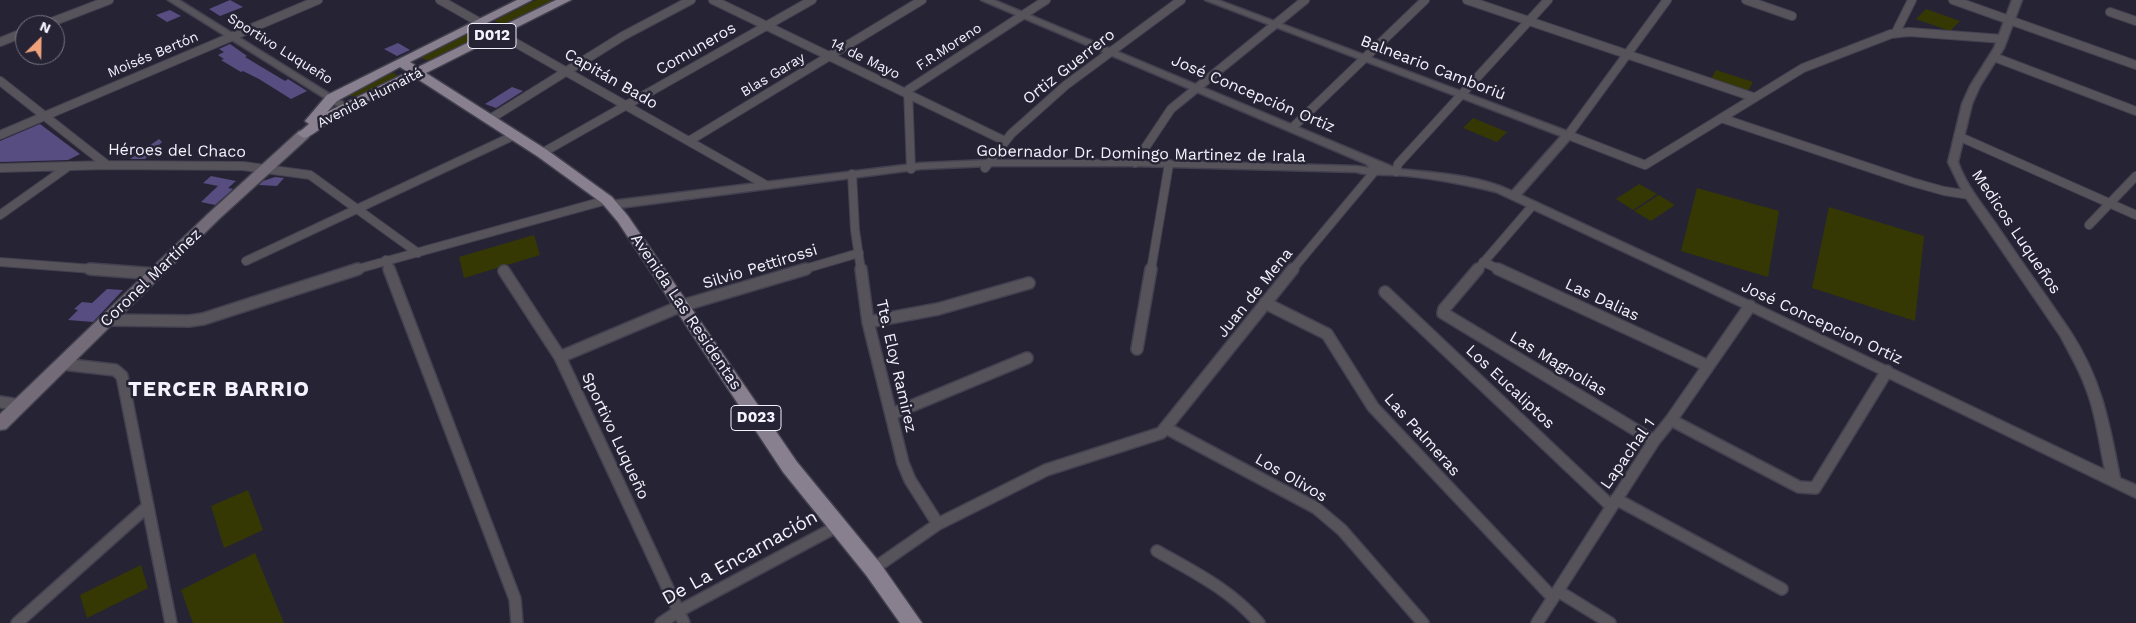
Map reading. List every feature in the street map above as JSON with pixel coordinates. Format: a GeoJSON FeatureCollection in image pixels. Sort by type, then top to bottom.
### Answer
{"type":"FeatureCollection","features":[{"type":"Feature","properties":{"kind":"main road","name":"Avenida Humaitá"},"geometry":{"type":"LineString","coordinates":[[304,134],[332,98],[479,22],[526,0]]}},
{"type":"Feature","properties":{"kind":"main road","name":"Avenida Humaitá"},"geometry":{"type":"LineString","coordinates":[[304,134],[326,118],[346,107],[565,0]]}},
{"type":"Feature","properties":{"kind":"main road","name":"Avenida Las Residentas"},"geometry":{"type":"LineString","coordinates":[[401,62],[542,153],[609,203],[623,219],[790,467],[836,527],[873,569],[912,623]]}},
{"type":"Feature","properties":{"kind":"main road","name":"Coronel Martínez"},"geometry":{"type":"LineString","coordinates":[[0,424],[214,216],[304,134]]}},
{"type":"Feature","properties":{"kind":"street"},"geometry":{"type":"LineString","coordinates":[[65,17],[110,0]]}},
{"type":"Feature","properties":{"kind":"street","name":"Sportivo Luqueño"},"geometry":{"type":"LineString","coordinates":[[173,0],[346,107]]}},
{"type":"Feature","properties":{"kind":"street","name":"Moisés Bertón"},"geometry":{"type":"LineString","coordinates":[[0,135],[318,0]]}},
{"type":"Feature","properties":{"kind":"street","name":"Capitán Bado"},"geometry":{"type":"LineString","coordinates":[[440,0],[766,185]]}},
{"type":"Feature","properties":{"kind":"street"},"geometry":{"type":"LineString","coordinates":[[490,119],[622,36],[691,0]]}},
{"type":"Feature","properties":{"kind":"street","name":"14 de Mayo"},"geometry":{"type":"LineString","coordinates":[[713,0],[1006,140]]}},
{"type":"Feature","properties":{"kind":"street","name":"Comuneros"},"geometry":{"type":"LineString","coordinates":[[542,153],[812,0]]}},
{"type":"Feature","properties":{"kind":"street","name":"Blas Garay"},"geometry":{"type":"LineString","coordinates":[[689,141],[922,0]]}},
{"type":"Feature","properties":{"kind":"street","name":"José Concepción Ortiz"},"geometry":{"type":"LineString","coordinates":[[986,0],[1396,172],[1468,182],[1514,196]]}},
{"type":"Feature","properties":{"kind":"street","name":"F.R.Moreno"},"geometry":{"type":"LineString","coordinates":[[913,169],[908,90],[1046,0]]}},
{"type":"Feature","properties":{"kind":"street","name":"Ortiz Guerrero"},"geometry":{"type":"LineString","coordinates":[[986,166],[1006,140],[1066,85],[1181,0]]}},
{"type":"Feature","properties":{"kind":"street","name":"Balneario Camboriú"},"geometry":{"type":"LineString","coordinates":[[1210,0],[1645,165],[1721,118]]}},
{"type":"Feature","properties":{"kind":"street"},"geometry":{"type":"LineString","coordinates":[[1135,163],[1164,117],[1305,0]]}},
{"type":"Feature","properties":{"kind":"street"},"geometry":{"type":"LineString","coordinates":[[1292,128],[1425,0]]}},
{"type":"Feature","properties":{"kind":"street"},"geometry":{"type":"LineString","coordinates":[[1467,0],[1753,97]]}},
{"type":"Feature","properties":{"kind":"street"},"geometry":{"type":"LineString","coordinates":[[1396,172],[1398,164],[1463,96],[1548,0]]}},
{"type":"Feature","properties":{"kind":"street"},"geometry":{"type":"LineString","coordinates":[[1514,196],[1568,135],[1666,0]]}},
{"type":"Feature","properties":{"kind":"street"},"geometry":{"type":"LineString","coordinates":[[1746,0],[1792,16]]}},
{"type":"Feature","properties":{"kind":"street"},"geometry":{"type":"LineString","coordinates":[[1896,32],[1912,0]]}},
{"type":"Feature","properties":{"kind":"street"},"geometry":{"type":"LineString","coordinates":[[1953,0],[2136,65]]}},
{"type":"Feature","properties":{"kind":"street","name":"Medicos Luqueños"},"geometry":{"type":"LineString","coordinates":[[2018,0],[2003,39],[1966,104],[1954,162],[1956,171],[1970,195],[2061,328],[2080,361],[2092,386],[2100,410],[2114,482]]}},
{"type":"Feature","properties":{"kind":"street"},"geometry":{"type":"LineString","coordinates":[[2110,12],[2136,21]]}},
{"type":"Feature","properties":{"kind":"street"},"geometry":{"type":"LineString","coordinates":[[1721,118],[1803,68],[1896,32],[2003,39]]}},
{"type":"Feature","properties":{"kind":"street"},"geometry":{"type":"LineString","coordinates":[[0,42],[15,36]]}},
{"type":"Feature","properties":{"kind":"street"},"geometry":{"type":"LineString","coordinates":[[1994,57],[2136,112]]}},
{"type":"Feature","properties":{"kind":"street"},"geometry":{"type":"LineString","coordinates":[[0,81],[107,165]]}},
{"type":"Feature","properties":{"kind":"street"},"geometry":{"type":"LineString","coordinates":[[1721,118],[1912,182],[1944,191],[1970,195]]}},
{"type":"Feature","properties":{"kind":"street"},"geometry":{"type":"LineString","coordinates":[[246,261],[515,136]]}},
{"type":"Feature","properties":{"kind":"street"},"geometry":{"type":"LineString","coordinates":[[1958,136],[2136,215]]}},
{"type":"Feature","properties":{"kind":"street"},"geometry":{"type":"LineString","coordinates":[[1365,158],[1373,165],[1370,172]]}},
{"type":"Feature","properties":{"kind":"street","name":"Gobernador Dr. Domingo Martinez de Irala"},"geometry":{"type":"LineString","coordinates":[[609,203],[852,174],[913,169],[921,171],[986,166],[1135,163],[1169,166]]}},
{"type":"Feature","properties":{"kind":"street","name":"Héroes del Chaco"},"geometry":{"type":"LineString","coordinates":[[0,168],[107,165],[243,166],[313,176],[418,253]]}},
{"type":"Feature","properties":{"kind":"street"},"geometry":{"type":"LineString","coordinates":[[0,215],[69,166]]}},
{"type":"Feature","properties":{"kind":"street","name":"Gobernador Dr. Domingo Martinez de Irala"},"geometry":{"type":"LineString","coordinates":[[986,166],[1169,166],[1362,174],[1370,172],[1396,172]]}},
{"type":"Feature","properties":{"kind":"street"},"geometry":{"type":"LineString","coordinates":[[1137,349],[1169,166]]}},
{"type":"Feature","properties":{"kind":"street","name":"Juan de Mena"},"geometry":{"type":"LineString","coordinates":[[1163,431],[1370,172]]}},
{"type":"Feature","properties":{"kind":"street","name":"Tte. Eloy Ramirez"},"geometry":{"type":"LineString","coordinates":[[852,174],[859,253],[868,322],[903,464],[910,480],[938,524]]}},
{"type":"Feature","properties":{"kind":"street"},"geometry":{"type":"LineString","coordinates":[[2089,225],[2136,176]]}},
{"type":"Feature","properties":{"kind":"street","name":"José Concepcion Ortiz"},"geometry":{"type":"LineString","coordinates":[[1514,196],[1887,371],[2135,492]]}},
{"type":"Feature","properties":{"kind":"street"},"geometry":{"type":"LineString","coordinates":[[108,320],[189,321],[203,319],[386,260],[609,203]]}},
{"type":"Feature","properties":{"kind":"street"},"geometry":{"type":"LineString","coordinates":[[1483,262],[1533,204]]}},
{"type":"Feature","properties":{"kind":"street","name":"Silvio Pettirossi"},"geometry":{"type":"LineString","coordinates":[[560,357],[681,306],[859,253]]}},
{"type":"Feature","properties":{"kind":"street"},"geometry":{"type":"LineString","coordinates":[[386,260],[515,599],[516,623]]}},
{"type":"Feature","properties":{"kind":"street"},"geometry":{"type":"LineString","coordinates":[[0,262],[156,274]]}},
{"type":"Feature","properties":{"kind":"street","name":"Las Magnolias"},"geometry":{"type":"LineString","coordinates":[[1483,262],[1444,309],[1444,314],[1654,441]]}},
{"type":"Feature","properties":{"kind":"street","name":"Las Dalias"},"geometry":{"type":"LineString","coordinates":[[1483,262],[1708,366]]}},
{"type":"Feature","properties":{"kind":"street","name":"Sportivo Luqueño"},"geometry":{"type":"LineString","coordinates":[[504,271],[560,357],[684,623]]}},
{"type":"Feature","properties":{"kind":"street"},"geometry":{"type":"LineString","coordinates":[[868,322],[938,309],[1029,283]]}},
{"type":"Feature","properties":{"kind":"street","name":"Los Eucaliptos"},"geometry":{"type":"LineString","coordinates":[[1386,292],[1614,502],[1782,589]]}},
{"type":"Feature","properties":{"kind":"street","name":"Las Palmeras"},"geometry":{"type":"LineString","coordinates":[[1265,303],[1327,334],[1373,407],[1555,594],[1610,623]]}},
{"type":"Feature","properties":{"kind":"street","name":"Lapachal 1"},"geometry":{"type":"LineString","coordinates":[[1537,623],[1654,441],[1671,420],[1750,306]]}},
{"type":"Feature","properties":{"kind":"street"},"geometry":{"type":"LineString","coordinates":[[892,414],[1027,358]]}},
{"type":"Feature","properties":{"kind":"street"},"geometry":{"type":"LineString","coordinates":[[62,364],[115,370],[122,376],[171,623]]}},
{"type":"Feature","properties":{"kind":"street"},"geometry":{"type":"LineString","coordinates":[[1671,420],[1799,487],[1812,489],[1815,488],[1887,371]]}},
{"type":"Feature","properties":{"kind":"street"},"geometry":{"type":"LineString","coordinates":[[0,402],[19,405]]}},
{"type":"Feature","properties":{"kind":"street"},"geometry":{"type":"LineString","coordinates":[[873,569],[938,524],[1046,470],[1163,431]]}},
{"type":"Feature","properties":{"kind":"street","name":"Los Olivos"},"geometry":{"type":"LineString","coordinates":[[1163,431],[1316,508],[1342,530],[1423,623]]}},
{"type":"Feature","properties":{"kind":"street"},"geometry":{"type":"LineString","coordinates":[[17,623],[148,506]]}},
{"type":"Feature","properties":{"kind":"street","name":"De La Encarnación"},"geometry":{"type":"LineString","coordinates":[[661,623],[836,527]]}},
{"type":"Feature","properties":{"kind":"street"},"geometry":{"type":"LineString","coordinates":[[1157,550],[1233,596],[1250,611],[1259,623]]}},
{"type":"Feature","properties":{"kind":"shaded area"},"geometry":{"type":"Polygon","coordinates":[[[536,0],[554,0],[503,24],[494,21],[536,0]]]}},
{"type":"Feature","properties":{"kind":"shaded area"},"geometry":{"type":"Polygon","coordinates":[[[1926,9],[1960,21],[1950,31],[1916,19],[1926,9]]]}},
{"type":"Feature","properties":{"kind":"shaded area"},"geometry":{"type":"Polygon","coordinates":[[[472,32],[482,35],[430,61],[420,58],[472,32]]]}},
{"type":"Feature","properties":{"kind":"shaded area"},"geometry":{"type":"Polygon","coordinates":[[[1716,70],[1753,82],[1748,91],[1711,79],[1716,70]]]}},
{"type":"Feature","properties":{"kind":"shaded area"},"geometry":{"type":"Polygon","coordinates":[[[389,73],[394,73],[398,76],[358,97],[349,96],[349,94],[389,73]]]}},
{"type":"Feature","properties":{"kind":"shaded area"},"geometry":{"type":"Polygon","coordinates":[[[1473,118],[1507,132],[1497,142],[1463,128],[1473,118]]]}},
{"type":"Feature","properties":{"kind":"shaded area"},"geometry":{"type":"Polygon","coordinates":[[[1639,184],[1657,194],[1633,210],[1616,199],[1639,184]]]}},
{"type":"Feature","properties":{"kind":"shaded area"},"geometry":{"type":"Polygon","coordinates":[[[1697,188],[1779,211],[1768,277],[1681,251],[1697,188]]]}},
{"type":"Feature","properties":{"kind":"shaded area"},"geometry":{"type":"Polygon","coordinates":[[[1659,195],[1675,205],[1651,221],[1634,211],[1659,195]]]}},
{"type":"Feature","properties":{"kind":"shaded area"},"geometry":{"type":"Polygon","coordinates":[[[1829,207],[1924,236],[1915,321],[1812,288],[1829,207]]]}},
{"type":"Feature","properties":{"kind":"shaded area"},"geometry":{"type":"Polygon","coordinates":[[[534,235],[540,255],[464,278],[459,257],[534,235]]]}},
{"type":"Feature","properties":{"kind":"shaded area"},"geometry":{"type":"Polygon","coordinates":[[[248,490],[263,530],[224,548],[211,506],[248,490]]]}},
{"type":"Feature","properties":{"kind":"shaded area"},"geometry":{"type":"Polygon","coordinates":[[[255,553],[284,623],[193,623],[181,590],[255,553]]]}},
{"type":"Feature","properties":{"kind":"shaded area"},"geometry":{"type":"Polygon","coordinates":[[[141,565],[148,588],[87,618],[80,595],[141,565]]]}},
{"type":"Feature","properties":{"kind":"building"},"geometry":{"type":"Polygon","coordinates":[[[230,0],[243,7],[220,16],[209,9],[230,0]]]}},
{"type":"Feature","properties":{"kind":"building"},"geometry":{"type":"Polygon","coordinates":[[[170,10],[181,16],[167,22],[156,15],[170,10]]]}},
{"type":"Feature","properties":{"kind":"building"},"geometry":{"type":"Polygon","coordinates":[[[398,43],[410,50],[397,56],[384,49],[398,43]]]}},
{"type":"Feature","properties":{"kind":"building"},"geometry":{"type":"Polygon","coordinates":[[[230,44],[247,56],[245,57],[285,81],[288,79],[307,91],[291,99],[259,79],[243,71],[241,72],[221,60],[224,59],[218,55],[224,52],[219,49],[230,44]]]}},
{"type":"Feature","properties":{"kind":"building"},"geometry":{"type":"Polygon","coordinates":[[[512,87],[523,91],[496,108],[485,104],[512,87]]]}},
{"type":"Feature","properties":{"kind":"building"},"geometry":{"type":"Polygon","coordinates":[[[40,124],[80,154],[68,160],[0,162],[0,141],[40,124]]]}},
{"type":"Feature","properties":{"kind":"building"},"geometry":{"type":"Polygon","coordinates":[[[159,139],[162,142],[145,159],[130,159],[159,139]]]}},
{"type":"Feature","properties":{"kind":"building"},"geometry":{"type":"Polygon","coordinates":[[[211,176],[236,181],[228,188],[233,189],[215,205],[201,202],[218,186],[203,183],[211,176]]]}},
{"type":"Feature","properties":{"kind":"building"},"geometry":{"type":"Polygon","coordinates":[[[275,177],[284,178],[277,186],[259,185],[263,181],[275,177]]]}},
{"type":"Feature","properties":{"kind":"building"},"geometry":{"type":"Polygon","coordinates":[[[107,289],[123,290],[93,322],[68,320],[78,310],[74,309],[82,302],[92,303],[107,289]]]}},
{"type":"Feature","properties":{"kind":"district","name":"TERCER BARRIO"},"geometry":{"type":"Point","coordinates":[219,390]}}]}
